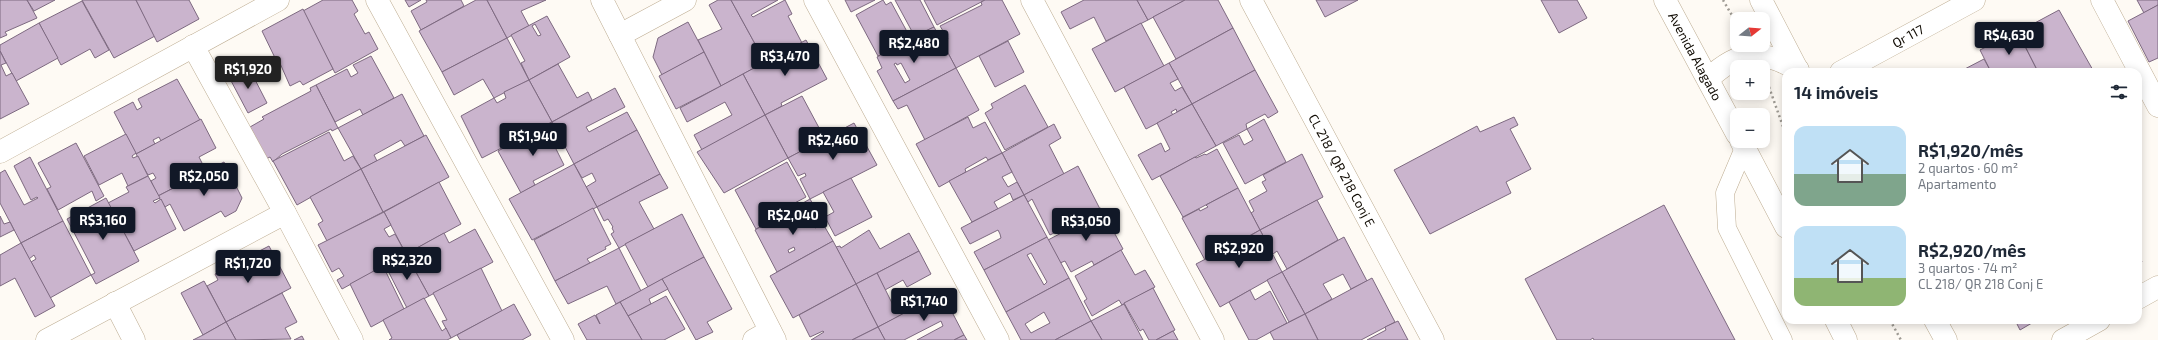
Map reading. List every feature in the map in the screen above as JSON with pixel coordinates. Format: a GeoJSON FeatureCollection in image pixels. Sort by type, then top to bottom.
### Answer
{"type":"FeatureCollection","features":[{"type":"Feature","properties":{"kind":"street"},"geometry":{"type":"LineString","coordinates":[[0,152],[278,0]]}},
{"type":"Feature","properties":{"kind":"street"},"geometry":{"type":"LineString","coordinates":[[377,0],[563,340]]}},
{"type":"Feature","properties":{"kind":"street"},"geometry":{"type":"LineString","coordinates":[[602,0],[766,337]]}},
{"type":"Feature","properties":{"kind":"street"},"geometry":{"type":"LineString","coordinates":[[620,35],[685,0]]}},
{"type":"Feature","properties":{"kind":"street"},"geometry":{"type":"LineString","coordinates":[[815,0],[998,340]]}},
{"type":"Feature","properties":{"kind":"street"},"geometry":{"type":"LineString","coordinates":[[1032,0],[1213,340]]}},
{"type":"Feature","properties":{"kind":"street","name":"CL 218/ QR 218 Conj E"},"geometry":{"type":"LineString","coordinates":[[1251,0],[1433,340]]}},
{"type":"Feature","properties":{"kind":"street","name":"Avenida Alagado"},"geometry":{"type":"LineString","coordinates":[[1666,0],[1730,120]]}},
{"type":"Feature","properties":{"kind":"street"},"geometry":{"type":"LineString","coordinates":[[1761,0],[1796,68]]}},
{"type":"Feature","properties":{"kind":"street","name":"Qr 117"},"geometry":{"type":"LineString","coordinates":[[1848,68],[1974,0]]}},
{"type":"Feature","properties":{"kind":"street"},"geometry":{"type":"LineString","coordinates":[[2102,0],[2138,68]]}},
{"type":"Feature","properties":{"kind":"street"},"geometry":{"type":"LineString","coordinates":[[193,46],[285,212],[352,340]]}},
{"type":"Feature","properties":{"kind":"street"},"geometry":{"type":"LineString","coordinates":[[1708,79],[1722,66],[1733,60],[1754,54],[1780,59],[1794,68]]}},
{"type":"Feature","properties":{"kind":"street"},"geometry":{"type":"LineString","coordinates":[[2142,76],[2158,106]]}},
{"type":"Feature","properties":{"kind":"street","name":"Avenida Alagado"},"geometry":{"type":"LineString","coordinates":[[1745,148],[1782,219]]}},
{"type":"Feature","properties":{"kind":"street"},"geometry":{"type":"LineString","coordinates":[[47,340],[285,212]]}},
{"type":"Feature","properties":{"kind":"street"},"geometry":{"type":"LineString","coordinates":[[2142,296],[2158,287]]}},
{"type":"Feature","properties":{"kind":"street"},"geometry":{"type":"LineString","coordinates":[[115,304],[134,340]]}},
{"type":"Feature","properties":{"kind":"street"},"geometry":{"type":"LineString","coordinates":[[1838,324],[1846,340]]}},
{"type":"Feature","properties":{"kind":"street"},"geometry":{"type":"LineString","coordinates":[[1937,324],[1946,340]]}},
{"type":"Feature","properties":{"kind":"street"},"geometry":{"type":"LineString","coordinates":[[2063,340],[2092,324]]}},
{"type":"Feature","properties":{"kind":"lane"},"geometry":{"type":"LineString","coordinates":[[1739,148],[1725,193],[1727,228],[1783,340]]}},
{"type":"Feature","properties":{"kind":"path"},"geometry":{"type":"LineString","coordinates":[[1723,0],[1730,12]]}},
{"type":"Feature","properties":{"kind":"path"},"geometry":{"type":"LineString","coordinates":[[1770,89],[1782,123]]}},
{"type":"Feature","properties":{"kind":"path"},"geometry":{"type":"LineString","coordinates":[[1892,324],[1901,340]]}},
{"type":"Feature","properties":{"kind":"building"},"geometry":{"type":"Polygon","coordinates":[[[0,0],[27,0],[37,18],[5,32],[7,35],[0,38],[0,0]]]}},
{"type":"Feature","properties":{"kind":"building"},"geometry":{"type":"Polygon","coordinates":[[[27,0],[55,0],[34,11],[27,0]]]}},
{"type":"Feature","properties":{"kind":"building"},"geometry":{"type":"Polygon","coordinates":[[[82,0],[136,0],[155,36],[114,58],[82,0]]]}},
{"type":"Feature","properties":{"kind":"building"},"geometry":{"type":"Polygon","coordinates":[[[136,0],[189,0],[199,19],[157,42],[136,0]]]}},
{"type":"Feature","properties":{"kind":"building"},"geometry":{"type":"Polygon","coordinates":[[[323,0],[352,0],[358,11],[354,14],[365,34],[369,32],[378,49],[335,73],[303,11],[323,0]]]}},
{"type":"Feature","properties":{"kind":"building"},"geometry":{"type":"Polygon","coordinates":[[[405,0],[421,0],[409,7],[405,0]]]}},
{"type":"Feature","properties":{"kind":"building"},"geometry":{"type":"Polygon","coordinates":[[[426,0],[461,0],[464,6],[421,30],[411,11],[427,2],[426,0]]]}},
{"type":"Feature","properties":{"kind":"building"},"geometry":{"type":"Polygon","coordinates":[[[476,0],[487,0],[507,38],[442,72],[419,31],[476,0]]]}},
{"type":"Feature","properties":{"kind":"building"},"geometry":{"type":"Polygon","coordinates":[[[487,0],[546,0],[521,11],[529,26],[507,38],[487,0]]]}},
{"type":"Feature","properties":{"kind":"building"},"geometry":{"type":"Polygon","coordinates":[[[718,0],[731,0],[765,62],[721,86],[698,40],[722,29],[709,5],[718,0]]]}},
{"type":"Feature","properties":{"kind":"building"},"geometry":{"type":"Polygon","coordinates":[[[731,0],[778,0],[751,15],[753,17],[785,0],[792,14],[788,16],[802,43],[765,62],[731,0]],[[775,49],[771,51],[774,56],[778,54],[775,49]]]}},
{"type":"Feature","properties":{"kind":"building"},"geometry":{"type":"Polygon","coordinates":[[[845,0],[875,0],[851,12],[845,0]]]}},
{"type":"Feature","properties":{"kind":"building"},"geometry":{"type":"Polygon","coordinates":[[[883,0],[886,5],[891,2],[911,39],[878,56],[856,15],[883,0]]]}},
{"type":"Feature","properties":{"kind":"building"},"geometry":{"type":"Polygon","coordinates":[[[895,0],[920,0],[934,27],[915,37],[895,0]]]}},
{"type":"Feature","properties":{"kind":"building"},"geometry":{"type":"Polygon","coordinates":[[[924,0],[985,0],[937,25],[924,0]]]}},
{"type":"Feature","properties":{"kind":"building"},"geometry":{"type":"Polygon","coordinates":[[[985,0],[1002,0],[1020,34],[956,68],[942,42],[948,39],[940,26],[982,5],[981,2],[985,0]]]}},
{"type":"Feature","properties":{"kind":"building"},"geometry":{"type":"Polygon","coordinates":[[[1084,0],[1137,0],[1148,20],[1106,41],[1094,17],[1070,29],[1061,12],[1084,0]]]}},
{"type":"Feature","properties":{"kind":"building"},"geometry":{"type":"Polygon","coordinates":[[[1137,0],[1185,0],[1148,20],[1137,0]]]}},
{"type":"Feature","properties":{"kind":"building"},"geometry":{"type":"Polygon","coordinates":[[[1185,0],[1218,0],[1233,28],[1176,59],[1153,17],[1185,0]]]}},
{"type":"Feature","properties":{"kind":"building"},"geometry":{"type":"Polygon","coordinates":[[[1316,0],[1358,0],[1325,17],[1316,0]]]}},
{"type":"Feature","properties":{"kind":"building"},"geometry":{"type":"Polygon","coordinates":[[[1541,0],[1577,0],[1587,18],[1559,33],[1541,0]]]}},
{"type":"Feature","properties":{"kind":"building"},"geometry":{"type":"Polygon","coordinates":[[[2137,0],[2158,0],[2158,5],[2144,13],[2137,0]]]}},
{"type":"Feature","properties":{"kind":"building"},"geometry":{"type":"Polygon","coordinates":[[[82,1],[109,50],[95,58],[90,49],[61,65],[39,23],[82,1]]]}},
{"type":"Feature","properties":{"kind":"building"},"geometry":{"type":"Polygon","coordinates":[[[2158,5],[2158,58],[2149,62],[2128,21],[2158,5]]]}},
{"type":"Feature","properties":{"kind":"building"},"geometry":{"type":"Polygon","coordinates":[[[303,9],[333,69],[303,85],[300,81],[290,86],[279,61],[277,62],[262,31],[303,9]]]}},
{"type":"Feature","properties":{"kind":"building"},"geometry":{"type":"Polygon","coordinates":[[[2059,10],[2092,68],[2036,68],[2018,32],[2059,10]]]}},
{"type":"Feature","properties":{"kind":"building"},"geometry":{"type":"Polygon","coordinates":[[[547,16],[570,57],[529,80],[521,63],[525,61],[511,35],[547,16]],[[535,24],[532,26],[538,36],[541,35],[535,24]]]}},
{"type":"Feature","properties":{"kind":"building"},"geometry":{"type":"Polygon","coordinates":[[[688,22],[704,52],[662,75],[653,57],[658,38],[688,22]]]}},
{"type":"Feature","properties":{"kind":"building"},"geometry":{"type":"Polygon","coordinates":[[[39,23],[58,58],[16,81],[0,51],[0,45],[39,23]]]}},
{"type":"Feature","properties":{"kind":"building"},"geometry":{"type":"Polygon","coordinates":[[[1141,23],[1164,66],[1115,92],[1092,49],[1141,23]]]}},
{"type":"Feature","properties":{"kind":"building"},"geometry":{"type":"Polygon","coordinates":[[[934,27],[956,68],[893,101],[877,71],[882,68],[877,57],[915,36],[917,39],[923,35],[934,56],[935,55],[923,32],[934,27]],[[896,63],[894,64],[905,83],[910,80],[901,63],[897,65],[896,63]]]}},
{"type":"Feature","properties":{"kind":"building"},"geometry":{"type":"Polygon","coordinates":[[[1233,28],[1255,70],[1192,104],[1169,63],[1233,28]]]}},
{"type":"Feature","properties":{"kind":"building"},"geometry":{"type":"Polygon","coordinates":[[[2017,31],[2036,68],[1989,68],[1980,50],[2017,31]]]}},
{"type":"Feature","properties":{"kind":"building"},"geometry":{"type":"Polygon","coordinates":[[[507,38],[529,80],[494,98],[483,79],[454,95],[442,72],[507,38]]]}},
{"type":"Feature","properties":{"kind":"building"},"geometry":{"type":"Polygon","coordinates":[[[806,40],[827,79],[781,103],[782,106],[765,115],[743,74],[806,40]]]}},
{"type":"Feature","properties":{"kind":"building"},"geometry":{"type":"Polygon","coordinates":[[[1008,41],[1024,72],[995,87],[979,56],[1008,41]]]}},
{"type":"Feature","properties":{"kind":"building"},"geometry":{"type":"Polygon","coordinates":[[[0,51],[6,63],[1,65],[6,76],[12,73],[29,104],[0,119],[0,51]]]}},
{"type":"Feature","properties":{"kind":"building"},"geometry":{"type":"Polygon","coordinates":[[[704,52],[721,86],[676,109],[659,76],[704,52]]]}},
{"type":"Feature","properties":{"kind":"building"},"geometry":{"type":"Polygon","coordinates":[[[371,56],[394,98],[363,115],[360,109],[335,122],[316,85],[347,69],[351,77],[358,73],[353,65],[371,56]]]}},
{"type":"Feature","properties":{"kind":"building"},"geometry":{"type":"Polygon","coordinates":[[[1984,59],[1989,68],[1967,68],[1984,59]]]}},
{"type":"Feature","properties":{"kind":"building"},"geometry":{"type":"Polygon","coordinates":[[[1169,63],[1178,79],[1170,83],[1175,91],[1182,87],[1192,104],[1177,112],[1176,109],[1171,112],[1173,115],[1146,129],[1124,87],[1169,63]]]}},
{"type":"Feature","properties":{"kind":"building"},"geometry":{"type":"Polygon","coordinates":[[[558,64],[577,98],[588,92],[592,100],[552,122],[529,80],[558,64]]]}},
{"type":"Feature","properties":{"kind":"building"},"geometry":{"type":"Polygon","coordinates":[[[249,68],[267,103],[248,113],[229,77],[249,68]]]}},
{"type":"Feature","properties":{"kind":"building"},"geometry":{"type":"Polygon","coordinates":[[[956,68],[979,110],[925,140],[907,105],[898,109],[893,101],[956,68]]]}},
{"type":"Feature","properties":{"kind":"building"},"geometry":{"type":"Polygon","coordinates":[[[1255,70],[1278,112],[1268,118],[1265,114],[1246,124],[1247,129],[1216,146],[1192,104],[1255,70]]]}},
{"type":"Feature","properties":{"kind":"building"},"geometry":{"type":"Polygon","coordinates":[[[743,74],[765,115],[702,150],[694,135],[732,115],[725,102],[687,122],[680,108],[743,74]]]}},
{"type":"Feature","properties":{"kind":"building"},"geometry":{"type":"Polygon","coordinates":[[[177,79],[200,120],[161,141],[159,137],[153,140],[155,144],[136,154],[114,112],[133,102],[137,110],[142,107],[138,99],[177,79]]]}},
{"type":"Feature","properties":{"kind":"building"},"geometry":{"type":"Polygon","coordinates":[[[529,80],[552,122],[482,158],[461,116],[494,98],[497,103],[506,98],[504,92],[529,80]]]}},
{"type":"Feature","properties":{"kind":"building"},"geometry":{"type":"Polygon","coordinates":[[[316,85],[338,128],[332,131],[331,129],[282,154],[273,162],[270,157],[266,159],[250,127],[264,119],[262,117],[311,91],[310,88],[316,85]]]}},
{"type":"Feature","properties":{"kind":"building"},"geometry":{"type":"Polygon","coordinates":[[[1025,85],[1048,127],[1005,150],[985,113],[993,108],[991,104],[1025,85]]]}},
{"type":"Feature","properties":{"kind":"building"},"geometry":{"type":"Polygon","coordinates":[[[615,88],[625,107],[586,127],[589,132],[627,112],[637,130],[574,164],[552,122],[615,88]]]}},
{"type":"Feature","properties":{"kind":"building"},"geometry":{"type":"Polygon","coordinates":[[[402,94],[424,136],[405,146],[401,140],[374,155],[377,161],[361,169],[338,128],[402,94]]]}},
{"type":"Feature","properties":{"kind":"building"},"geometry":{"type":"Polygon","coordinates":[[[802,96],[825,139],[788,158],[765,115],[802,96]]]}},
{"type":"Feature","properties":{"kind":"building"},"geometry":{"type":"Polygon","coordinates":[[[1192,104],[1216,146],[1152,180],[1138,155],[1161,143],[1165,152],[1170,149],[1157,123],[1192,104]]]}},
{"type":"Feature","properties":{"kind":"building"},"geometry":{"type":"Polygon","coordinates":[[[765,115],[788,158],[724,193],[697,152],[765,115]]]}},
{"type":"Feature","properties":{"kind":"building"},"geometry":{"type":"Polygon","coordinates":[[[968,117],[973,128],[985,122],[1002,153],[988,160],[986,157],[965,169],[966,172],[939,187],[916,144],[968,117]]]}},
{"type":"Feature","properties":{"kind":"building"},"geometry":{"type":"Polygon","coordinates":[[[1514,117],[1518,125],[1510,129],[1531,169],[1506,182],[1511,193],[1430,234],[1394,170],[1477,126],[1480,132],[1514,117]]]}},
{"type":"Feature","properties":{"kind":"building"},"geometry":{"type":"Polygon","coordinates":[[[201,119],[216,148],[199,157],[206,171],[158,196],[151,181],[156,178],[153,173],[148,175],[136,154],[201,119]]]}},
{"type":"Feature","properties":{"kind":"building"},"geometry":{"type":"Polygon","coordinates":[[[1264,119],[1286,162],[1245,184],[1223,143],[1239,135],[1244,145],[1253,140],[1247,129],[1264,119]]]}},
{"type":"Feature","properties":{"kind":"building"},"geometry":{"type":"Polygon","coordinates":[[[552,122],[561,139],[553,143],[564,165],[533,181],[535,185],[521,193],[498,151],[552,122]]]}},
{"type":"Feature","properties":{"kind":"building"},"geometry":{"type":"Polygon","coordinates":[[[854,123],[877,165],[810,199],[800,179],[806,176],[805,173],[798,176],[788,158],[854,123]]]}},
{"type":"Feature","properties":{"kind":"building"},"geometry":{"type":"Polygon","coordinates":[[[1054,124],[1061,138],[1049,145],[1064,174],[1024,195],[1002,153],[1054,124]]]}},
{"type":"Feature","properties":{"kind":"building"},"geometry":{"type":"Polygon","coordinates":[[[637,130],[660,174],[597,207],[586,187],[596,181],[592,173],[582,178],[574,164],[637,130]]]}},
{"type":"Feature","properties":{"kind":"building"},"geometry":{"type":"Polygon","coordinates":[[[329,132],[344,161],[353,156],[361,169],[297,205],[273,161],[329,132]]]}},
{"type":"Feature","properties":{"kind":"building"},"geometry":{"type":"Polygon","coordinates":[[[126,134],[136,153],[132,156],[133,158],[138,156],[148,176],[128,186],[122,173],[99,185],[84,156],[126,134]]]}},
{"type":"Feature","properties":{"kind":"building"},"geometry":{"type":"Polygon","coordinates":[[[426,135],[449,177],[383,212],[361,169],[426,135]]]}},
{"type":"Feature","properties":{"kind":"building"},"geometry":{"type":"Polygon","coordinates":[[[76,143],[104,196],[96,201],[92,191],[58,210],[47,189],[51,187],[38,163],[76,143]]]}},
{"type":"Feature","properties":{"kind":"building"},"geometry":{"type":"Polygon","coordinates":[[[1217,149],[1238,188],[1183,217],[1160,176],[1195,157],[1206,155],[1217,149]]]}},
{"type":"Feature","properties":{"kind":"building"},"geometry":{"type":"Polygon","coordinates":[[[1002,153],[1012,172],[1002,177],[1008,187],[1017,182],[1024,195],[1013,200],[1010,193],[994,202],[998,209],[972,222],[949,181],[1002,153]]]}},
{"type":"Feature","properties":{"kind":"building"},"geometry":{"type":"Polygon","coordinates":[[[1302,154],[1323,197],[1260,230],[1251,213],[1254,211],[1249,201],[1267,191],[1262,182],[1266,180],[1263,175],[1302,154]]]}},
{"type":"Feature","properties":{"kind":"building"},"geometry":{"type":"Polygon","coordinates":[[[30,157],[63,221],[21,243],[0,203],[0,173],[5,170],[24,205],[38,198],[37,197],[31,200],[14,166],[30,157]]]}},
{"type":"Feature","properties":{"kind":"building"},"geometry":{"type":"Polygon","coordinates":[[[224,162],[242,198],[236,211],[225,217],[221,211],[184,231],[170,204],[165,207],[158,196],[224,162]]]}},
{"type":"Feature","properties":{"kind":"building"},"geometry":{"type":"Polygon","coordinates":[[[787,162],[806,197],[772,215],[774,219],[756,229],[735,190],[787,162]]]}},
{"type":"Feature","properties":{"kind":"building"},"geometry":{"type":"Polygon","coordinates":[[[574,164],[597,207],[532,240],[509,199],[574,164]]]}},
{"type":"Feature","properties":{"kind":"building"},"geometry":{"type":"Polygon","coordinates":[[[1078,166],[1100,209],[1050,235],[1032,199],[1028,202],[1024,195],[1078,166]]]}},
{"type":"Feature","properties":{"kind":"building"},"geometry":{"type":"Polygon","coordinates":[[[361,169],[383,212],[327,241],[318,224],[323,221],[310,197],[361,169]]]}},
{"type":"Feature","properties":{"kind":"building"},"geometry":{"type":"Polygon","coordinates":[[[660,174],[668,188],[639,202],[654,229],[619,248],[611,234],[614,232],[613,227],[608,219],[604,221],[597,207],[660,174]]]}},
{"type":"Feature","properties":{"kind":"building"},"geometry":{"type":"Polygon","coordinates":[[[148,176],[160,198],[153,201],[155,203],[161,199],[176,229],[134,251],[108,203],[129,192],[126,187],[148,176]]]}},
{"type":"Feature","properties":{"kind":"building"},"geometry":{"type":"Polygon","coordinates":[[[851,178],[872,217],[835,236],[825,217],[834,212],[823,192],[851,178]]]}},
{"type":"Feature","properties":{"kind":"building"},"geometry":{"type":"Polygon","coordinates":[[[439,182],[461,224],[406,254],[384,212],[439,182]]]}},
{"type":"Feature","properties":{"kind":"building"},"geometry":{"type":"Polygon","coordinates":[[[1238,188],[1260,230],[1205,260],[1182,218],[1199,209],[1200,211],[1208,207],[1206,205],[1238,188]]]}},
{"type":"Feature","properties":{"kind":"building"},"geometry":{"type":"Polygon","coordinates":[[[1024,195],[1047,237],[984,270],[974,252],[1001,238],[998,230],[970,244],[961,228],[1024,195]]]}},
{"type":"Feature","properties":{"kind":"building"},"geometry":{"type":"Polygon","coordinates":[[[106,198],[139,261],[96,284],[91,275],[95,273],[67,219],[106,198]]]}},
{"type":"Feature","properties":{"kind":"building"},"geometry":{"type":"Polygon","coordinates":[[[810,199],[819,215],[811,219],[815,228],[823,224],[833,241],[777,272],[755,230],[810,199]],[[794,247],[788,250],[789,253],[795,250],[794,247]]]}},
{"type":"Feature","properties":{"kind":"building"},"geometry":{"type":"Polygon","coordinates":[[[1317,200],[1338,240],[1287,269],[1277,251],[1273,254],[1260,230],[1317,200]]]}},
{"type":"Feature","properties":{"kind":"building"},"geometry":{"type":"Polygon","coordinates":[[[1664,205],[1735,340],[1594,340],[1593,338],[1590,340],[1557,340],[1525,279],[1664,205]]]}},
{"type":"Feature","properties":{"kind":"building"},"geometry":{"type":"Polygon","coordinates":[[[593,208],[611,244],[605,247],[606,249],[587,259],[590,263],[555,281],[534,240],[593,208]]]}},
{"type":"Feature","properties":{"kind":"building"},"geometry":{"type":"Polygon","coordinates":[[[1101,208],[1123,249],[1094,265],[1092,261],[1071,272],[1065,261],[1060,263],[1048,240],[1069,229],[1068,226],[1101,208]]]}},
{"type":"Feature","properties":{"kind":"building"},"geometry":{"type":"Polygon","coordinates":[[[384,212],[391,225],[384,229],[389,237],[395,234],[406,254],[342,289],[337,280],[344,276],[339,268],[332,272],[318,245],[384,212]]]}},
{"type":"Feature","properties":{"kind":"building"},"geometry":{"type":"Polygon","coordinates":[[[682,214],[704,257],[648,287],[625,244],[682,214]]]}},
{"type":"Feature","properties":{"kind":"building"},"geometry":{"type":"Polygon","coordinates":[[[0,216],[4,224],[10,222],[14,230],[0,237],[0,216]]]}},
{"type":"Feature","properties":{"kind":"building"},"geometry":{"type":"Polygon","coordinates":[[[63,221],[91,275],[50,298],[31,262],[36,259],[34,255],[29,259],[21,243],[63,221]]]}},
{"type":"Feature","properties":{"kind":"building"},"geometry":{"type":"Polygon","coordinates":[[[475,229],[493,262],[429,296],[406,254],[444,233],[449,243],[475,229]]]}},
{"type":"Feature","properties":{"kind":"building"},"geometry":{"type":"Polygon","coordinates":[[[869,230],[880,249],[909,233],[919,251],[856,284],[836,247],[840,246],[841,248],[869,230]]]}},
{"type":"Feature","properties":{"kind":"building"},"geometry":{"type":"Polygon","coordinates":[[[1260,230],[1282,272],[1220,307],[1196,264],[1221,251],[1223,254],[1250,239],[1248,237],[1260,230]]]}},
{"type":"Feature","properties":{"kind":"building"},"geometry":{"type":"Polygon","coordinates":[[[1047,237],[1069,278],[1006,312],[984,270],[1047,237]],[[1031,253],[1027,255],[1044,285],[1047,282],[1031,253]]]}},
{"type":"Feature","properties":{"kind":"building"},"geometry":{"type":"Polygon","coordinates":[[[1344,237],[1367,281],[1351,289],[1343,274],[1323,284],[1332,299],[1305,314],[1282,272],[1344,237]]]}},
{"type":"Feature","properties":{"kind":"building"},"geometry":{"type":"Polygon","coordinates":[[[833,241],[856,284],[793,318],[770,276],[833,241]]]}},
{"type":"Feature","properties":{"kind":"building"},"geometry":{"type":"Polygon","coordinates":[[[21,243],[55,306],[35,317],[15,278],[0,286],[0,255],[21,243]]]}},
{"type":"Feature","properties":{"kind":"building"},"geometry":{"type":"Polygon","coordinates":[[[269,246],[291,288],[226,322],[207,286],[218,280],[215,274],[269,246]]]}},
{"type":"Feature","properties":{"kind":"building"},"geometry":{"type":"Polygon","coordinates":[[[619,248],[641,291],[616,304],[607,286],[568,304],[555,281],[619,248]]]}},
{"type":"Feature","properties":{"kind":"building"},"geometry":{"type":"Polygon","coordinates":[[[1121,250],[1135,275],[1145,270],[1155,287],[1122,305],[1119,300],[1092,316],[1084,301],[1087,299],[1075,276],[1121,250]]]}},
{"type":"Feature","properties":{"kind":"building"},"geometry":{"type":"Polygon","coordinates":[[[919,251],[931,274],[907,287],[903,280],[885,290],[877,273],[919,251]]]}},
{"type":"Feature","properties":{"kind":"building"},"geometry":{"type":"Polygon","coordinates":[[[406,254],[429,296],[407,308],[385,265],[406,254]]]}},
{"type":"Feature","properties":{"kind":"building"},"geometry":{"type":"Polygon","coordinates":[[[704,257],[732,309],[707,322],[713,332],[696,340],[662,279],[704,257]]]}},
{"type":"Feature","properties":{"kind":"building"},"geometry":{"type":"Polygon","coordinates":[[[383,266],[404,309],[371,327],[350,284],[383,266]]]}},
{"type":"Feature","properties":{"kind":"building"},"geometry":{"type":"Polygon","coordinates":[[[481,268],[502,311],[451,338],[442,321],[447,320],[433,293],[481,268]]]}},
{"type":"Feature","properties":{"kind":"building"},"geometry":{"type":"Polygon","coordinates":[[[1282,272],[1305,314],[1289,322],[1267,280],[1282,272]]]}},
{"type":"Feature","properties":{"kind":"building"},"geometry":{"type":"Polygon","coordinates":[[[877,273],[894,307],[900,303],[905,313],[878,327],[856,284],[877,273]]]}},
{"type":"Feature","properties":{"kind":"building"},"geometry":{"type":"Polygon","coordinates":[[[1069,278],[1091,321],[1055,340],[1021,340],[1006,312],[1069,278]],[[1044,312],[1025,324],[1031,333],[1050,323],[1044,312]]]}},
{"type":"Feature","properties":{"kind":"building"},"geometry":{"type":"Polygon","coordinates":[[[1372,278],[1395,322],[1361,340],[1318,340],[1305,314],[1372,278]]]}},
{"type":"Feature","properties":{"kind":"building"},"geometry":{"type":"Polygon","coordinates":[[[662,279],[668,289],[649,299],[651,304],[628,316],[620,302],[662,279]]]}},
{"type":"Feature","properties":{"kind":"building"},"geometry":{"type":"Polygon","coordinates":[[[204,281],[226,322],[203,335],[181,293],[204,281]]]}},
{"type":"Feature","properties":{"kind":"building"},"geometry":{"type":"Polygon","coordinates":[[[856,284],[878,327],[852,340],[811,340],[824,332],[823,331],[810,337],[799,315],[856,284]]]}},
{"type":"Feature","properties":{"kind":"building"},"geometry":{"type":"Polygon","coordinates":[[[1153,288],[1175,330],[1156,340],[1149,340],[1143,329],[1140,331],[1124,303],[1153,288]]]}},
{"type":"Feature","properties":{"kind":"building"},"geometry":{"type":"Polygon","coordinates":[[[1250,290],[1255,300],[1270,291],[1287,323],[1256,340],[1249,340],[1229,302],[1250,290]]]}},
{"type":"Feature","properties":{"kind":"building"},"geometry":{"type":"Polygon","coordinates":[[[282,293],[297,322],[285,328],[291,339],[236,340],[226,322],[282,293]]]}},
{"type":"Feature","properties":{"kind":"building"},"geometry":{"type":"Polygon","coordinates":[[[942,293],[964,335],[954,340],[917,340],[943,326],[941,321],[904,340],[885,340],[878,327],[942,293]]]}},
{"type":"Feature","properties":{"kind":"building"},"geometry":{"type":"Polygon","coordinates":[[[666,296],[685,329],[664,340],[642,340],[628,316],[666,296]]]}},
{"type":"Feature","properties":{"kind":"building"},"geometry":{"type":"Polygon","coordinates":[[[424,298],[442,331],[446,328],[451,338],[447,340],[389,340],[392,338],[383,320],[424,298]]]}},
{"type":"Feature","properties":{"kind":"building"},"geometry":{"type":"Polygon","coordinates":[[[620,302],[642,340],[587,340],[578,324],[595,315],[600,324],[596,315],[620,302]]]}},
{"type":"Feature","properties":{"kind":"building"},"geometry":{"type":"Polygon","coordinates":[[[514,304],[531,335],[522,340],[460,340],[457,335],[514,304]]]}},
{"type":"Feature","properties":{"kind":"building"},"geometry":{"type":"Polygon","coordinates":[[[1124,304],[1143,340],[1102,340],[1091,321],[1124,304]]]}},
{"type":"Feature","properties":{"kind":"building"},"geometry":{"type":"Polygon","coordinates":[[[1305,314],[1318,340],[1274,340],[1270,332],[1305,314]]]}},
{"type":"Feature","properties":{"kind":"building"},"geometry":{"type":"Polygon","coordinates":[[[1091,321],[1102,340],[1055,340],[1091,321]]]}},
{"type":"Feature","properties":{"kind":"building"},"geometry":{"type":"Polygon","coordinates":[[[1398,321],[1408,340],[1367,340],[1386,330],[1385,327],[1398,321]]]}},
{"type":"Feature","properties":{"kind":"building"},"geometry":{"type":"Polygon","coordinates":[[[226,322],[236,340],[193,340],[203,335],[226,322]]]}},
{"type":"Feature","properties":{"kind":"building"},"geometry":{"type":"Polygon","coordinates":[[[2017,324],[2030,324],[2020,330],[2017,324]]]}},
{"type":"Feature","properties":{"kind":"building"},"geometry":{"type":"Polygon","coordinates":[[[878,327],[885,340],[852,340],[878,327]]]}},
{"type":"Feature","properties":{"kind":"building"},"geometry":{"type":"Polygon","coordinates":[[[1173,331],[1178,340],[1156,340],[1173,331]]]}},
{"type":"Feature","properties":{"kind":"building"},"geometry":{"type":"Polygon","coordinates":[[[964,335],[967,340],[954,340],[964,335]]]}},
{"type":"Feature","properties":{"kind":"building"},"geometry":{"type":"Polygon","coordinates":[[[302,336],[304,340],[294,340],[302,336]]]}}]}
